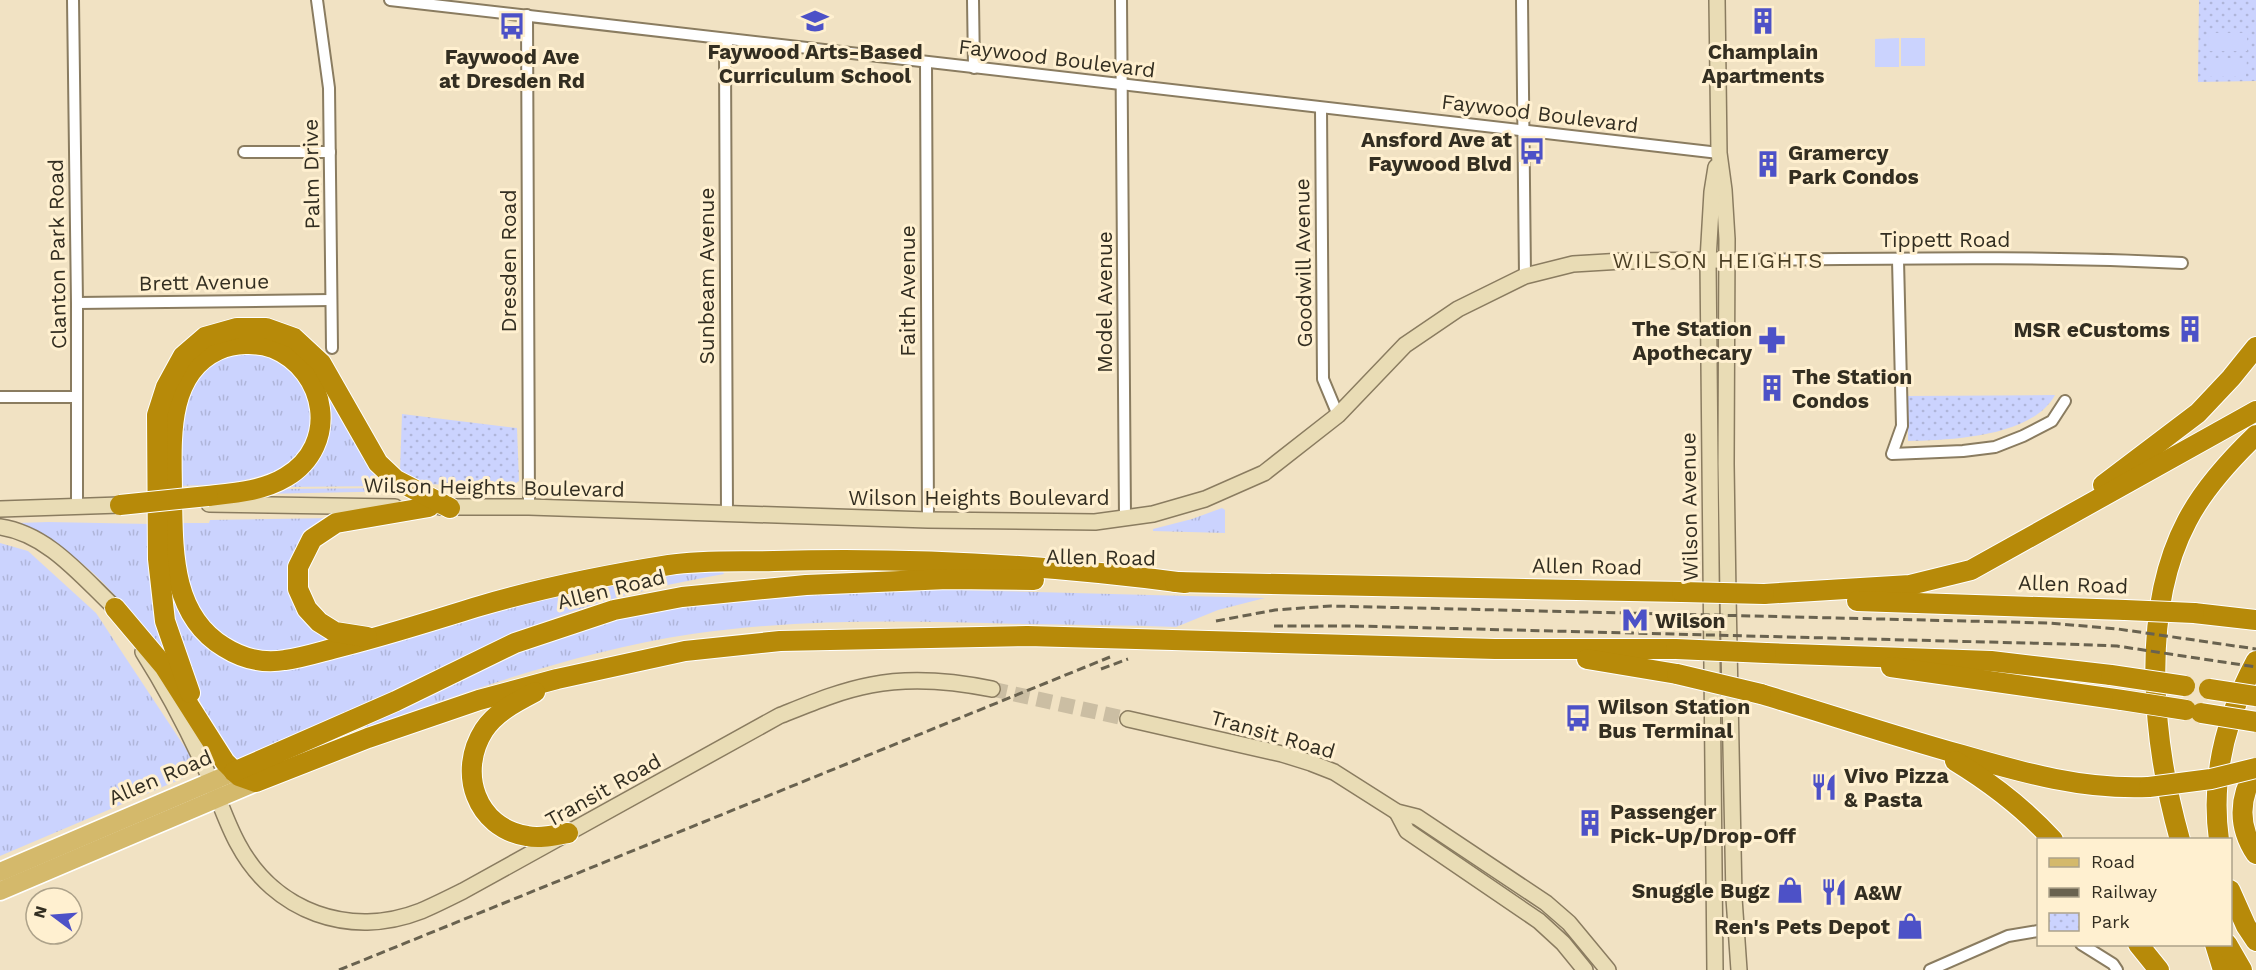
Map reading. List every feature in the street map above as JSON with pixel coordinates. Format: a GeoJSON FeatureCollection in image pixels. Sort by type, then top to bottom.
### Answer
{"type":"FeatureCollection","features":[{"type":"Feature","properties":{"kind":"highway"},"geometry":{"type":"LineString","coordinates":[[203,727],[165,621],[158,559],[157,415],[166,387],[183,356],[205,337],[237,328],[266,328],[294,338],[321,363],[346,403],[378,463],[396,480],[450,508]]}},
{"type":"Feature","properties":{"kind":"highway"},"geometry":{"type":"LineString","coordinates":[[120,505],[208,500],[266,486],[288,476],[303,464],[315,446],[320,429],[321,411],[312,384],[304,369],[287,356],[270,347],[246,344],[222,348],[197,364],[183,386],[175,410],[172,437],[173,544],[178,582],[195,621],[211,639],[240,657],[261,662],[286,660],[376,638],[485,604],[579,582],[674,564],[823,560],[990,565],[1117,574],[1185,583]]}},
{"type":"Feature","properties":{"kind":"highway"},"geometry":{"type":"LineString","coordinates":[[2052,525],[2198,413],[2256,347]]}},
{"type":"Feature","properties":{"kind":"highway"},"geometry":{"type":"LineString","coordinates":[[1764,594],[1882,588],[1931,581],[1971,570],[2256,411]]}},
{"type":"Feature","properties":{"kind":"highway"},"geometry":{"type":"LineString","coordinates":[[2180,838],[2163,766],[2158,717],[2156,654],[2165,582],[2174,550],[2187,520],[2234,456],[2256,435]]}},
{"type":"Feature","properties":{"kind":"highway"},"geometry":{"type":"LineString","coordinates":[[376,638],[335,632],[319,622],[307,609],[298,589],[298,567],[312,539],[336,523],[429,507]]}},
{"type":"Feature","properties":{"kind":"highway","name":"Allen Road"},"geometry":{"type":"LineString","coordinates":[[234,772],[396,701],[515,643],[614,610],[682,597],[806,585],[948,579],[1682,592],[1764,594],[1849,601],[2194,613],[2250,619]]}},
{"type":"Feature","properties":{"kind":"highway"},"geometry":{"type":"LineString","coordinates":[[115,608],[164,666],[222,758],[234,772],[256,782]]}},
{"type":"Feature","properties":{"kind":"highway","name":"Allen Road"},"geometry":{"type":"LineString","coordinates":[[256,782],[368,738],[479,700],[557,679],[685,651],[780,641],[1027,636],[1495,650],[1676,650],[1991,661],[2111,675],[2256,696]]}},
{"type":"Feature","properties":{"kind":"highway"},"geometry":{"type":"LineString","coordinates":[[1495,650],[1604,661],[1677,674],[1761,694],[1911,741],[2053,780],[2101,787],[2149,787],[2256,769]]}},
{"type":"Feature","properties":{"kind":"highway"},"geometry":{"type":"LineString","coordinates":[[1812,655],[2256,722]]}},
{"type":"Feature","properties":{"kind":"highway"},"geometry":{"type":"LineString","coordinates":[[2219,838],[2216,809],[2220,757],[2234,707],[2256,661]]}},
{"type":"Feature","properties":{"kind":"highway"},"geometry":{"type":"LineString","coordinates":[[557,679],[505,709],[492,721],[477,743],[472,758],[471,779],[479,804],[488,816],[506,829],[529,837],[568,833]]}},
{"type":"Feature","properties":{"kind":"highway"},"geometry":{"type":"LineString","coordinates":[[1911,741],[1954,760],[1992,784],[2052,838]]}},
{"type":"Feature","properties":{"kind":"highway"},"geometry":{"type":"LineString","coordinates":[[2256,769],[2248,782],[2242,810],[2246,835],[2256,854]]}},
{"type":"Feature","properties":{"kind":"highway"},"geometry":{"type":"LineString","coordinates":[[2232,895],[2256,942]]}},
{"type":"Feature","properties":{"kind":"highway"},"geometry":{"type":"LineString","coordinates":[[2139,946],[2158,970]]}},
{"type":"Feature","properties":{"kind":"highway"},"geometry":{"type":"LineString","coordinates":[[2215,946],[2223,970]]}},
{"type":"Feature","properties":{"kind":"highway"},"geometry":{"type":"LineString","coordinates":[[2228,946],[2242,970]]}},
{"type":"Feature","properties":{"kind":"main road","name":"Wilson Avenue"},"geometry":{"type":"LineString","coordinates":[[1717,0],[1719,153],[1724,190],[1727,260],[1728,596],[1733,869],[1739,970]]}},
{"type":"Feature","properties":{"kind":"main road","name":"Wilson Avenue"},"geometry":{"type":"LineString","coordinates":[[1716,970],[1708,260],[1712,192],[1719,153]]}},
{"type":"Feature","properties":{"kind":"main road","name":"Wilson Heights Boulevard"},"geometry":{"type":"LineString","coordinates":[[208,500],[450,508],[529,507],[928,520],[1095,522],[1125,519],[1153,514],[1205,499],[1264,473],[1338,415],[1405,345],[1458,309],[1525,276],[1573,264],[1708,260]]}},
{"type":"Feature","properties":{"kind":"main road","name":"Tippett Road"},"geometry":{"type":"LineString","coordinates":[[1708,260],[1727,260]]}},
{"type":"Feature","properties":{"kind":"main road"},"geometry":{"type":"LineString","coordinates":[[0,508],[120,505]]}},
{"type":"Feature","properties":{"kind":"main road","name":"Transit Road"},"geometry":{"type":"LineString","coordinates":[[0,527],[27,535],[45,545],[115,608],[161,681],[219,799],[230,811],[245,842],[251,864],[271,888],[302,909],[325,918],[347,922],[377,921],[420,911],[463,891],[779,716],[832,696],[873,685],[897,682],[959,682],[992,689]]}},
{"type":"Feature","properties":{"kind":"main road","name":"Transit Road"},"geometry":{"type":"LineString","coordinates":[[1128,719],[1282,754],[1334,772],[1397,812],[1418,817],[1546,903],[1569,924],[1608,970]]}},
{"type":"Feature","properties":{"kind":"main road","name":"Allen Road"},"geometry":{"type":"LineString","coordinates":[[0,872],[234,772]]}},
{"type":"Feature","properties":{"kind":"main road","name":"Allen Road"},"geometry":{"type":"LineString","coordinates":[[0,891],[256,782]]}},
{"type":"Feature","properties":{"kind":"main road","name":"Transit Road"},"geometry":{"type":"LineString","coordinates":[[1397,812],[1407,831],[1546,926],[1585,970]]}},
{"type":"Feature","properties":{"kind":"street","name":"Clanton Park Road"},"geometry":{"type":"LineString","coordinates":[[73,0],[77,507]]}},
{"type":"Feature","properties":{"kind":"street","name":"Palm Drive"},"geometry":{"type":"LineString","coordinates":[[317,0],[329,88],[332,348]]}},
{"type":"Feature","properties":{"kind":"street","name":"Faywood Boulevard"},"geometry":{"type":"LineString","coordinates":[[390,0],[471,4],[527,15],[728,39],[1719,153]]}},
{"type":"Feature","properties":{"kind":"street"},"geometry":{"type":"LineString","coordinates":[[973,0],[974,68]]}},
{"type":"Feature","properties":{"kind":"street","name":"Model Avenue"},"geometry":{"type":"LineString","coordinates":[[1121,0],[1125,519]]}},
{"type":"Feature","properties":{"kind":"street"},"geometry":{"type":"LineString","coordinates":[[1522,0],[1525,276]]}},
{"type":"Feature","properties":{"kind":"street","name":"Dresden Road"},"geometry":{"type":"LineString","coordinates":[[527,15],[529,507]]}},
{"type":"Feature","properties":{"kind":"street","name":"Sunbeam Avenue"},"geometry":{"type":"LineString","coordinates":[[727,514],[725,56],[728,39]]}},
{"type":"Feature","properties":{"kind":"street","name":"Faith Avenue"},"geometry":{"type":"LineString","coordinates":[[926,62],[928,520]]}},
{"type":"Feature","properties":{"kind":"street","name":"Goodwill Avenue"},"geometry":{"type":"LineString","coordinates":[[1321,108],[1323,379],[1338,415]]}},
{"type":"Feature","properties":{"kind":"street"},"geometry":{"type":"LineString","coordinates":[[244,152],[330,152]]}},
{"type":"Feature","properties":{"kind":"street","name":"Tippett Road"},"geometry":{"type":"LineString","coordinates":[[1727,260],[2126,260],[2182,263]]}},
{"type":"Feature","properties":{"kind":"street"},"geometry":{"type":"LineString","coordinates":[[1898,260],[1902,426],[1892,453],[1963,451],[1995,447],[2052,421],[2065,401]]}},
{"type":"Feature","properties":{"kind":"street","name":"Brett Avenue"},"geometry":{"type":"LineString","coordinates":[[77,303],[331,300]]}},
{"type":"Feature","properties":{"kind":"street"},"geometry":{"type":"LineString","coordinates":[[0,398],[77,397]]}},
{"type":"Feature","properties":{"kind":"street"},"geometry":{"type":"LineString","coordinates":[[1930,970],[2008,936],[2037,931]]}},
{"type":"Feature","properties":{"kind":"street"},"geometry":{"type":"LineString","coordinates":[[2083,946],[2113,964],[2117,970]]}},
{"type":"Feature","properties":{"kind":"green space"},"geometry":{"type":"Polygon","coordinates":[[[2199,0],[2256,0],[2256,81],[2198,82],[2199,0]]]}},
{"type":"Feature","properties":{"kind":"green space"},"geometry":{"type":"Polygon","coordinates":[[[2209,33],[2247,33],[2247,51],[2208,51],[2209,33]]]}},
{"type":"Feature","properties":{"kind":"green space"},"geometry":{"type":"Polygon","coordinates":[[[1899,38],[1899,67],[1875,67],[1875,39],[1899,38]]]}},
{"type":"Feature","properties":{"kind":"green space"},"geometry":{"type":"Polygon","coordinates":[[[1901,38],[1925,38],[1925,66],[1901,66],[1901,38]]]}},
{"type":"Feature","properties":{"kind":"green space"},"geometry":{"type":"Polygon","coordinates":[[[2208,58],[2247,58],[2246,76],[2208,76],[2208,58]]]}},
{"type":"Feature","properties":{"kind":"green space"},"geometry":{"type":"Polygon","coordinates":[[[262,353],[291,367],[299,376],[309,398],[312,410],[310,434],[299,456],[273,475],[272,472],[238,481],[180,486],[180,451],[184,411],[198,375],[209,363],[225,355],[262,353]]]}},
{"type":"Feature","properties":{"kind":"green space"},"geometry":{"type":"Polygon","coordinates":[[[327,385],[391,486],[281,487],[300,473],[322,391],[327,385]]]}},
{"type":"Feature","properties":{"kind":"green space"},"geometry":{"type":"Polygon","coordinates":[[[2055,395],[2044,409],[2010,428],[1967,437],[1908,441],[1908,396],[2055,395]]]}},
{"type":"Feature","properties":{"kind":"green space"},"geometry":{"type":"Polygon","coordinates":[[[402,414],[517,428],[519,481],[510,487],[418,482],[400,471],[402,414]]]}},
{"type":"Feature","properties":{"kind":"green space"},"geometry":{"type":"Polygon","coordinates":[[[394,488],[407,491],[260,494],[275,489],[394,488]]]}},
{"type":"Feature","properties":{"kind":"green space"},"geometry":{"type":"Polygon","coordinates":[[[1222,508],[1225,510],[1225,533],[1153,531],[1153,529],[1222,508]]]}},
{"type":"Feature","properties":{"kind":"green space"},"geometry":{"type":"Polygon","coordinates":[[[335,518],[298,549],[305,622],[320,634],[337,642],[275,654],[240,649],[209,629],[187,591],[180,523],[209,523],[210,520],[335,518]]]}},
{"type":"Feature","properties":{"kind":"green space"},"geometry":{"type":"Polygon","coordinates":[[[18,523],[151,524],[168,662],[132,615],[91,571],[59,547],[17,526],[18,523]]]}},
{"type":"Feature","properties":{"kind":"green space"},"geometry":{"type":"Polygon","coordinates":[[[0,543],[28,551],[96,613],[192,758],[186,777],[0,856],[0,543]]]}},
{"type":"Feature","properties":{"kind":"green space"},"geometry":{"type":"Polygon","coordinates":[[[721,568],[724,574],[615,598],[536,625],[361,709],[236,761],[207,719],[171,627],[171,580],[216,652],[335,658],[579,589],[617,581],[721,568]]]}},
{"type":"Feature","properties":{"kind":"green space"},"geometry":{"type":"Polygon","coordinates":[[[917,589],[1265,598],[1218,610],[1176,627],[857,622],[774,625],[692,634],[650,641],[568,661],[446,699],[366,728],[363,723],[493,662],[537,644],[629,617],[724,601],[772,596],[917,589]]]}},
{"type":"Feature","properties":{"kind":"tunnel"},"geometry":{"type":"LineString","coordinates":[[992,689],[1128,719]]}},
{"type":"Feature","properties":{"kind":"railway"},"geometry":{"type":"LineString","coordinates":[[1216,621],[1275,610],[1331,606],[2049,623],[2118,629],[2256,649]]}},
{"type":"Feature","properties":{"kind":"railway"},"geometry":{"type":"LineString","coordinates":[[1274,626],[1355,626],[2117,646],[2256,667]]}},
{"type":"Feature","properties":{"kind":"railway"},"geometry":{"type":"LineString","coordinates":[[339,970],[1110,657]]}},
{"type":"Feature","properties":{"kind":"railway"},"geometry":{"type":"LineString","coordinates":[[1101,669],[1128,659]]}},
{"type":"Feature","properties":{"kind":"place","name":"Faywood Arts-Based Curriculum School"},"geometry":{"type":"Point","coordinates":[815,21]}},
{"type":"Feature","properties":{"kind":"place","name":"Champlain Apartments"},"geometry":{"type":"Point","coordinates":[1763,21]}},
{"type":"Feature","properties":{"kind":"place","name":"Faywood Ave at Dresden Rd"},"geometry":{"type":"Point","coordinates":[512,26]}},
{"type":"Feature","properties":{"kind":"place","name":"Ansford Ave at Faywood Blvd"},"geometry":{"type":"Point","coordinates":[1532,151]}},
{"type":"Feature","properties":{"kind":"place","name":"Gramercy Park Condos"},"geometry":{"type":"Point","coordinates":[1768,164]}},
{"type":"Feature","properties":{"kind":"place","name":"MSR eCustoms"},"geometry":{"type":"Point","coordinates":[2190,329]}},
{"type":"Feature","properties":{"kind":"place","name":"The Station Apothecary"},"geometry":{"type":"Point","coordinates":[1772,340]}},
{"type":"Feature","properties":{"kind":"place","name":"The Station Condos"},"geometry":{"type":"Point","coordinates":[1772,388]}},
{"type":"Feature","properties":{"kind":"place","name":"Wilson"},"geometry":{"type":"Point","coordinates":[1635,620]}},
{"type":"Feature","properties":{"kind":"place","name":"Wilson Station Bus Terminal"},"geometry":{"type":"Point","coordinates":[1578,718]}},
{"type":"Feature","properties":{"kind":"place","name":"Vivo Pizza & Pasta"},"geometry":{"type":"Point","coordinates":[1824,787]}},
{"type":"Feature","properties":{"kind":"place","name":"Passenger Pick-Up/Drop-Off"},"geometry":{"type":"Point","coordinates":[1590,823]}},
{"type":"Feature","properties":{"kind":"place","name":"Snuggle Bugz"},"geometry":{"type":"Point","coordinates":[1790,890]}},
{"type":"Feature","properties":{"kind":"place","name":"A&W"},"geometry":{"type":"Point","coordinates":[1834,892]}},
{"type":"Feature","properties":{"kind":"place","name":"Ren's Pets Depot"},"geometry":{"type":"Point","coordinates":[1910,926]}},
{"type":"Feature","properties":{"kind":"district","name":"WILSON HEIGHTS"},"geometry":{"type":"Point","coordinates":[1718,260]}}]}
